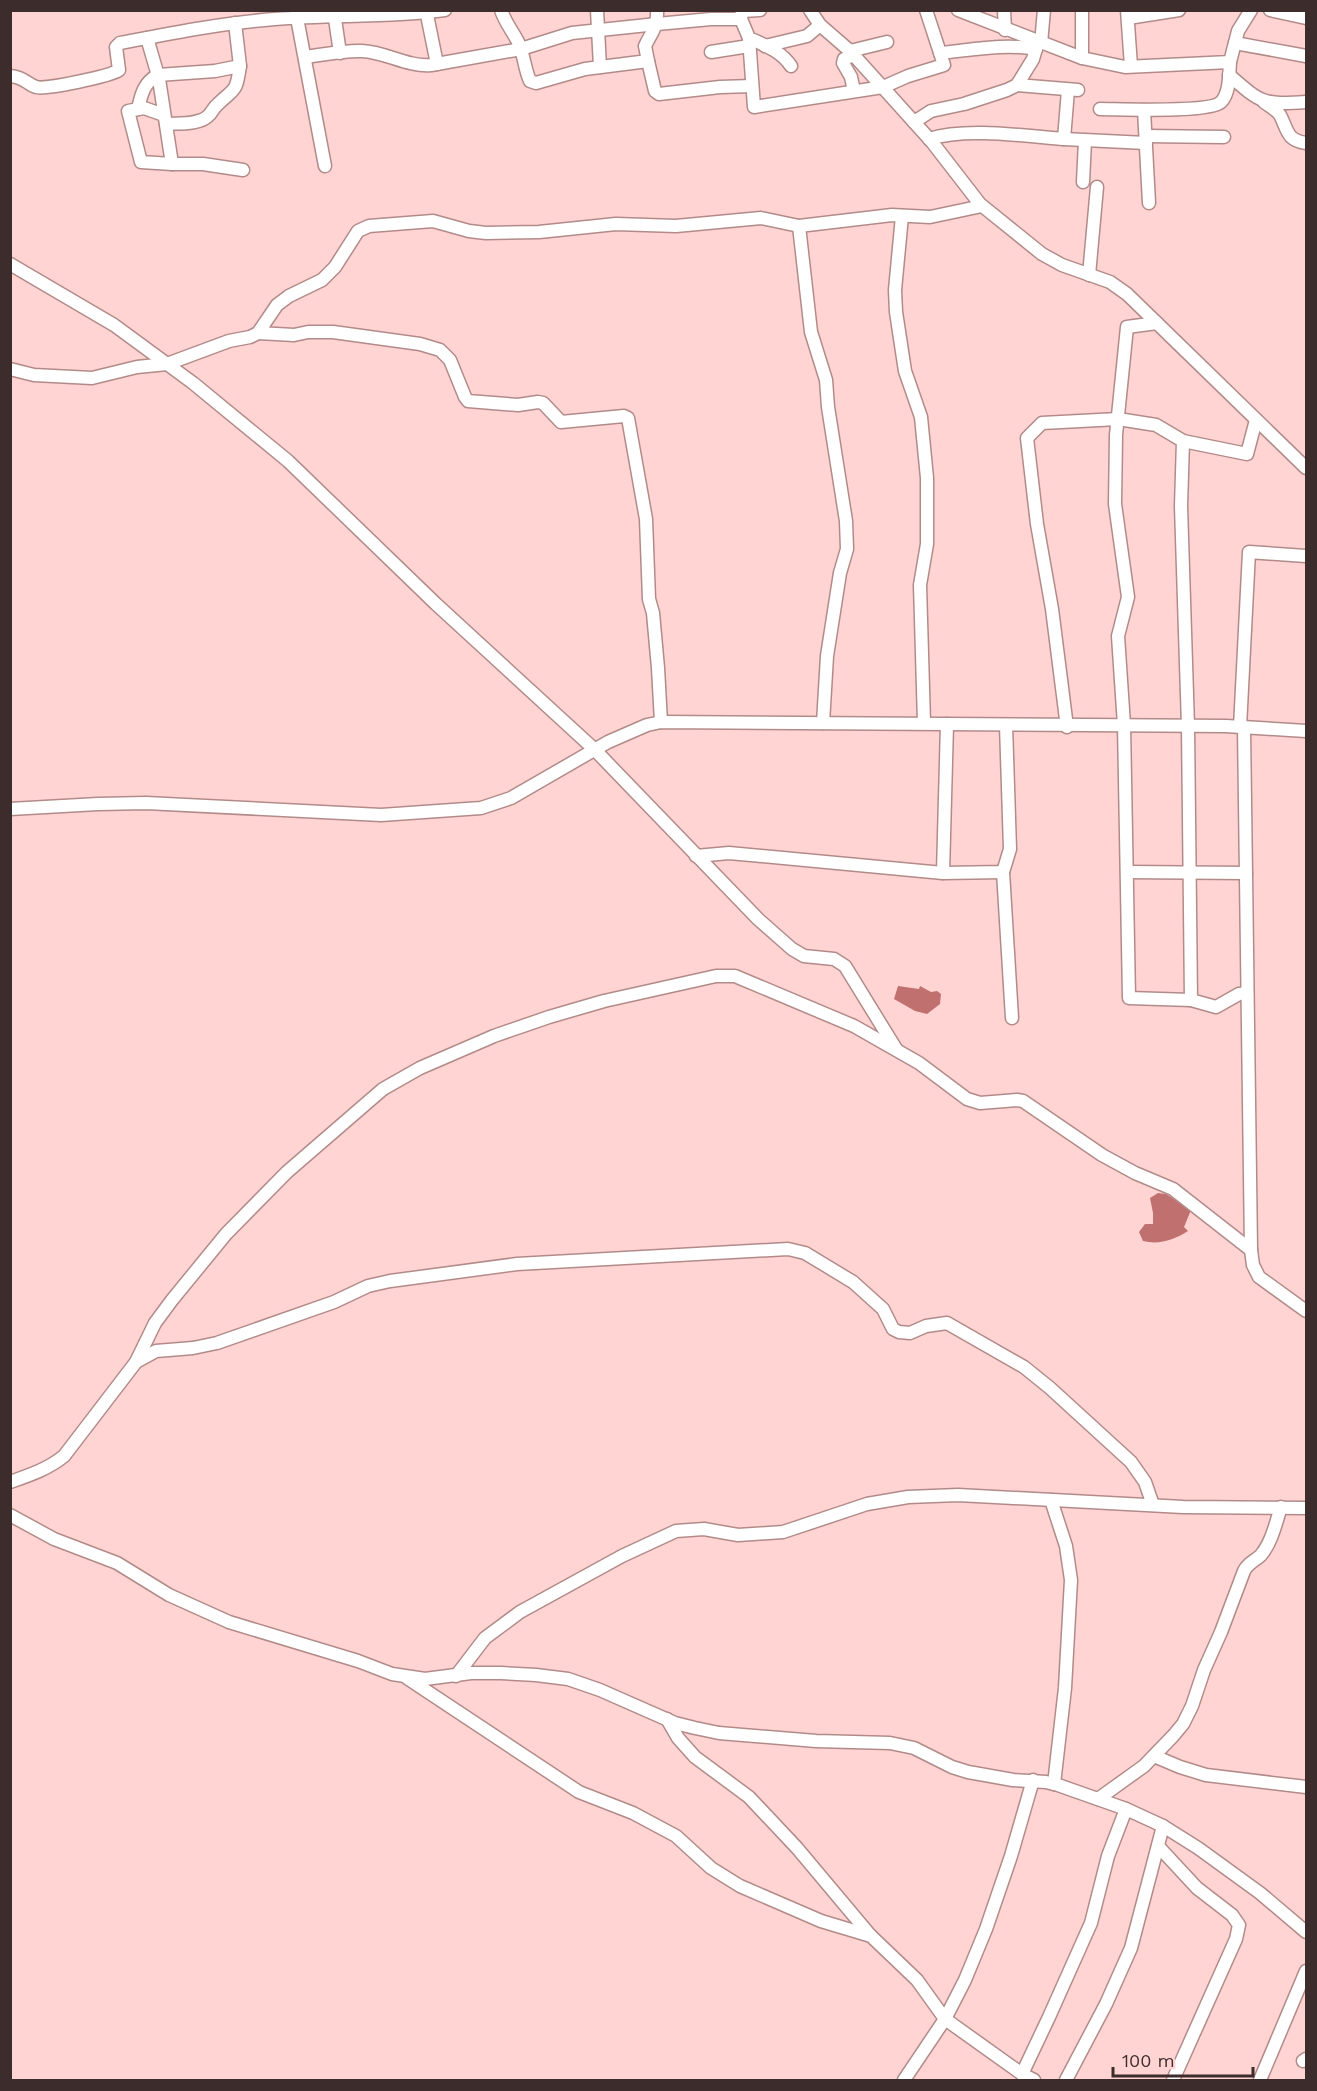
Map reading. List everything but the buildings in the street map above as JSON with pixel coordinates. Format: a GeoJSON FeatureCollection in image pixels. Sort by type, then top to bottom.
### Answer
{"type":"FeatureCollection","features":[{"type":"Feature","properties":{"kind":"street"},"geometry":{"type":"LineString","coordinates":[[10,76],[20,77],[39,87],[94,79],[116,73],[118,70],[116,47],[120,42],[194,28],[334,14],[445,10]]}},
{"type":"Feature","properties":{"kind":"street"},"geometry":{"type":"LineString","coordinates":[[501,10],[504,22],[521,49],[530,81],[536,83],[585,69],[648,61]]}},
{"type":"Feature","properties":{"kind":"street"},"geometry":{"type":"LineString","coordinates":[[597,10],[600,67]]}},
{"type":"Feature","properties":{"kind":"street"},"geometry":{"type":"LineString","coordinates":[[657,10],[657,24],[645,46],[655,92],[752,86]]}},
{"type":"Feature","properties":{"kind":"street"},"geometry":{"type":"LineString","coordinates":[[305,57],[361,51],[397,58],[420,66],[521,49],[563,35],[760,10]]}},
{"type":"Feature","properties":{"kind":"street"},"geometry":{"type":"LineString","coordinates":[[810,10],[820,25],[852,53],[929,139],[982,206],[1042,254],[1062,265],[1110,282],[1127,294],[1306,468]]}},
{"type":"Feature","properties":{"kind":"street"},"geometry":{"type":"LineString","coordinates":[[742,14],[749,42],[754,107],[883,87],[908,76],[942,67],[944,61],[926,10]]}},
{"type":"Feature","properties":{"kind":"street"},"geometry":{"type":"LineString","coordinates":[[958,10],[1038,45],[1082,58],[1125,67],[1230,62]]}},
{"type":"Feature","properties":{"kind":"street"},"geometry":{"type":"LineString","coordinates":[[1004,10],[1005,30]]}},
{"type":"Feature","properties":{"kind":"street"},"geometry":{"type":"LineString","coordinates":[[1017,85],[1033,59],[1038,45],[1044,10]]}},
{"type":"Feature","properties":{"kind":"street"},"geometry":{"type":"LineString","coordinates":[[1082,10],[1082,58]]}},
{"type":"Feature","properties":{"kind":"street"},"geometry":{"type":"LineString","coordinates":[[1100,109],[1204,108],[1217,105],[1222,101],[1228,87],[1230,62],[1238,31],[1251,10]]}},
{"type":"Feature","properties":{"kind":"street"},"geometry":{"type":"LineString","coordinates":[[1270,10],[1306,18]]}},
{"type":"Feature","properties":{"kind":"street"},"geometry":{"type":"LineString","coordinates":[[1131,66],[1128,14],[1172,11]]}},
{"type":"Feature","properties":{"kind":"street"},"geometry":{"type":"LineString","coordinates":[[427,12],[437,64]]}},
{"type":"Feature","properties":{"kind":"street"},"geometry":{"type":"LineString","coordinates":[[334,14],[340,53]]}},
{"type":"Feature","properties":{"kind":"street"},"geometry":{"type":"LineString","coordinates":[[297,18],[325,166]]}},
{"type":"Feature","properties":{"kind":"street"},"geometry":{"type":"LineString","coordinates":[[235,23],[240,66],[237,86],[231,94],[216,105],[208,116],[196,121],[165,119],[144,108],[128,111],[141,162],[203,164],[243,170]]}},
{"type":"Feature","properties":{"kind":"street"},"geometry":{"type":"LineString","coordinates":[[765,46],[807,36],[820,25]]}},
{"type":"Feature","properties":{"kind":"street"},"geometry":{"type":"LineString","coordinates":[[147,38],[158,75],[172,164]]}},
{"type":"Feature","properties":{"kind":"street"},"geometry":{"type":"LineString","coordinates":[[711,52],[749,42],[765,46],[786,59],[791,66]]}},
{"type":"Feature","properties":{"kind":"street"},"geometry":{"type":"LineString","coordinates":[[854,92],[843,63],[844,59],[852,53],[887,42]]}},
{"type":"Feature","properties":{"kind":"street"},"geometry":{"type":"LineString","coordinates":[[1235,43],[1306,56]]}},
{"type":"Feature","properties":{"kind":"street"},"geometry":{"type":"LineString","coordinates":[[940,53],[1038,45]]}},
{"type":"Feature","properties":{"kind":"street"},"geometry":{"type":"LineString","coordinates":[[138,109],[144,88],[158,75],[216,71],[240,66]]}},
{"type":"Feature","properties":{"kind":"street"},"geometry":{"type":"LineString","coordinates":[[1229,75],[1251,95],[1278,112],[1288,134],[1306,143]]}},
{"type":"Feature","properties":{"kind":"street"},"geometry":{"type":"LineString","coordinates":[[914,122],[931,111],[964,104],[1017,85],[1073,90],[1064,139]]}},
{"type":"Feature","properties":{"kind":"street"},"geometry":{"type":"LineString","coordinates":[[1263,101],[1281,104],[1306,102]]}},
{"type":"Feature","properties":{"kind":"street"},"geometry":{"type":"LineString","coordinates":[[1144,110],[1149,203]]}},
{"type":"Feature","properties":{"kind":"street"},"geometry":{"type":"LineString","coordinates":[[929,139],[949,133],[1085,141],[1224,137]]}},
{"type":"Feature","properties":{"kind":"street"},"geometry":{"type":"LineString","coordinates":[[1083,182],[1085,141]]}},
{"type":"Feature","properties":{"kind":"street"},"geometry":{"type":"LineString","coordinates":[[1089,275],[1097,187]]}},
{"type":"Feature","properties":{"kind":"street"},"geometry":{"type":"LineString","coordinates":[[258,333],[277,305],[289,296],[322,280],[335,267],[357,231],[369,226],[433,221],[469,231],[486,233],[539,232],[616,224],[676,226],[761,218],[799,226],[902,216],[930,217],[982,206]]}},
{"type":"Feature","properties":{"kind":"street"},"geometry":{"type":"LineString","coordinates":[[902,216],[895,290],[896,312],[905,371],[921,417],[927,478],[927,544],[920,585],[924,723]]}},
{"type":"Feature","properties":{"kind":"street"},"geometry":{"type":"LineString","coordinates":[[799,226],[811,332],[826,380],[846,521],[847,549],[840,573],[827,656],[823,723]]}},
{"type":"Feature","properties":{"kind":"street"},"geometry":{"type":"LineString","coordinates":[[10,264],[114,325],[167,364],[288,461],[436,604],[594,749],[758,919],[792,949],[804,956],[834,959],[844,966],[897,1050]]}},
{"type":"Feature","properties":{"kind":"street"},"geometry":{"type":"LineString","coordinates":[[1157,323],[1127,327],[1118,418],[1115,504],[1128,597],[1118,636],[1124,725],[1129,998],[1191,1000],[1216,1007],[1239,994],[1247,993]]}},
{"type":"Feature","properties":{"kind":"street"},"geometry":{"type":"LineString","coordinates":[[10,369],[27,374],[84,378],[137,367],[167,364],[258,333],[294,335],[308,332],[333,332],[420,344],[440,350],[450,360],[465,397],[472,402],[518,405],[543,403],[561,423],[624,416],[628,418],[646,519],[650,599],[661,722]]}},
{"type":"Feature","properties":{"kind":"street"},"geometry":{"type":"LineString","coordinates":[[1067,727],[1052,609],[1037,524],[1027,438],[1042,423],[1118,418],[1156,425],[1183,441],[1246,454],[1256,420]]}},
{"type":"Feature","properties":{"kind":"street"},"geometry":{"type":"LineString","coordinates":[[1183,441],[1181,506],[1188,726],[1191,1000]]}},
{"type":"Feature","properties":{"kind":"street"},"geometry":{"type":"LineString","coordinates":[[1306,556],[1249,552],[1242,727],[1251,1250],[1253,1265],[1259,1277],[1306,1311]]}},
{"type":"Feature","properties":{"kind":"street"},"geometry":{"type":"LineString","coordinates":[[10,809],[146,803],[381,815],[481,808],[500,804],[594,749],[647,725],[661,722],[924,723],[1067,727],[1124,725],[1242,727],[1306,731]]}},
{"type":"Feature","properties":{"kind":"street"},"geometry":{"type":"LineString","coordinates":[[943,873],[947,724]]}},
{"type":"Feature","properties":{"kind":"street"},"geometry":{"type":"LineString","coordinates":[[1006,725],[1010,849],[1003,872],[1012,1018]]}},
{"type":"Feature","properties":{"kind":"street"},"geometry":{"type":"LineString","coordinates":[[696,856],[729,853],[943,873],[1003,872]]}},
{"type":"Feature","properties":{"kind":"street"},"geometry":{"type":"LineString","coordinates":[[1127,872],[1246,873]]}},
{"type":"Feature","properties":{"kind":"street"},"geometry":{"type":"LineString","coordinates":[[10,1482],[55,1464],[64,1456],[136,1362],[155,1323],[171,1299],[226,1234],[287,1172],[383,1089],[420,1068],[495,1036],[549,1017],[604,1001],[716,976],[735,976],[854,1026],[919,1063],[974,1102],[1023,1101],[1102,1155],[1135,1173],[1173,1189],[1251,1250]]}},
{"type":"Feature","properties":{"kind":"street"},"geometry":{"type":"LineString","coordinates":[[136,1362],[156,1351],[193,1348],[240,1336],[334,1302],[368,1286],[390,1281],[517,1264],[788,1248],[805,1253],[853,1282],[883,1309],[894,1329],[899,1332],[910,1333],[926,1326],[947,1323],[1024,1367],[1131,1462],[1145,1482],[1153,1506]]}},
{"type":"Feature","properties":{"kind":"street"},"geometry":{"type":"LineString","coordinates":[[456,1676],[485,1638],[511,1617],[622,1556],[676,1531],[688,1528],[738,1535],[783,1532],[867,1504],[908,1497],[958,1495],[1153,1506],[1306,1508]]}},
{"type":"Feature","properties":{"kind":"street"},"geometry":{"type":"LineString","coordinates":[[1051,1500],[1066,1546],[1071,1580],[1065,1688],[1054,1784]]}},
{"type":"Feature","properties":{"kind":"street"},"geometry":{"type":"LineString","coordinates":[[1098,1799],[1144,1766],[1183,1724],[1244,1571],[1249,1563],[1262,1554],[1281,1507]]}},
{"type":"Feature","properties":{"kind":"street"},"geometry":{"type":"LineString","coordinates":[[10,1515],[54,1539],[117,1563],[169,1594],[229,1622],[358,1661],[385,1672],[425,1679],[471,1673],[536,1675],[568,1679],[667,1719],[719,1733],[816,1741],[890,1743],[914,1748],[952,1767],[968,1772],[1054,1784],[1126,1809],[1163,1826],[1260,1893],[1306,1932]]}},
{"type":"Feature","properties":{"kind":"street"},"geometry":{"type":"LineString","coordinates":[[405,1677],[579,1792],[633,1813],[676,1836],[711,1868],[740,1886],[821,1921],[871,1935]]}},
{"type":"Feature","properties":{"kind":"street"},"geometry":{"type":"LineString","coordinates":[[667,1719],[678,1738],[695,1757],[749,1797],[797,1848],[871,1935],[916,1980],[945,2019],[1022,2074],[1034,2080]]}},
{"type":"Feature","properties":{"kind":"street"},"geometry":{"type":"LineString","coordinates":[[1154,1756],[1206,1775],[1306,1787]]}},
{"type":"Feature","properties":{"kind":"street"},"geometry":{"type":"LineString","coordinates":[[904,2080],[957,1999],[986,1929],[1011,1856],[1033,1780]]}},
{"type":"Feature","properties":{"kind":"street"},"geometry":{"type":"LineString","coordinates":[[1022,2074],[1090,1923],[1107,1856],[1126,1809]]}},
{"type":"Feature","properties":{"kind":"street"},"geometry":{"type":"LineString","coordinates":[[1066,2080],[1106,2004],[1131,1948],[1163,1826]]}},
{"type":"Feature","properties":{"kind":"street"},"geometry":{"type":"LineString","coordinates":[[1158,1846],[1197,1888],[1232,1915],[1239,1925],[1236,1939],[1173,2080]]}},
{"type":"Feature","properties":{"kind":"street"},"geometry":{"type":"LineString","coordinates":[[1260,2080],[1306,1971]]}},
{"type":"Feature","properties":{"kind":"shaded area"},"geometry":{"type":"Polygon","coordinates":[[[898,986],[919,989],[920,986],[931,992],[937,991],[941,994],[940,1004],[927,1014],[915,1011],[894,999],[898,986]]]}},
{"type":"Feature","properties":{"kind":"shaded area"},"geometry":{"type":"Polygon","coordinates":[[[1158,1193],[1166,1194],[1191,1210],[1184,1227],[1188,1231],[1166,1241],[1143,1241],[1139,1232],[1145,1224],[1153,1224],[1150,1198],[1158,1193]]]}}]}
